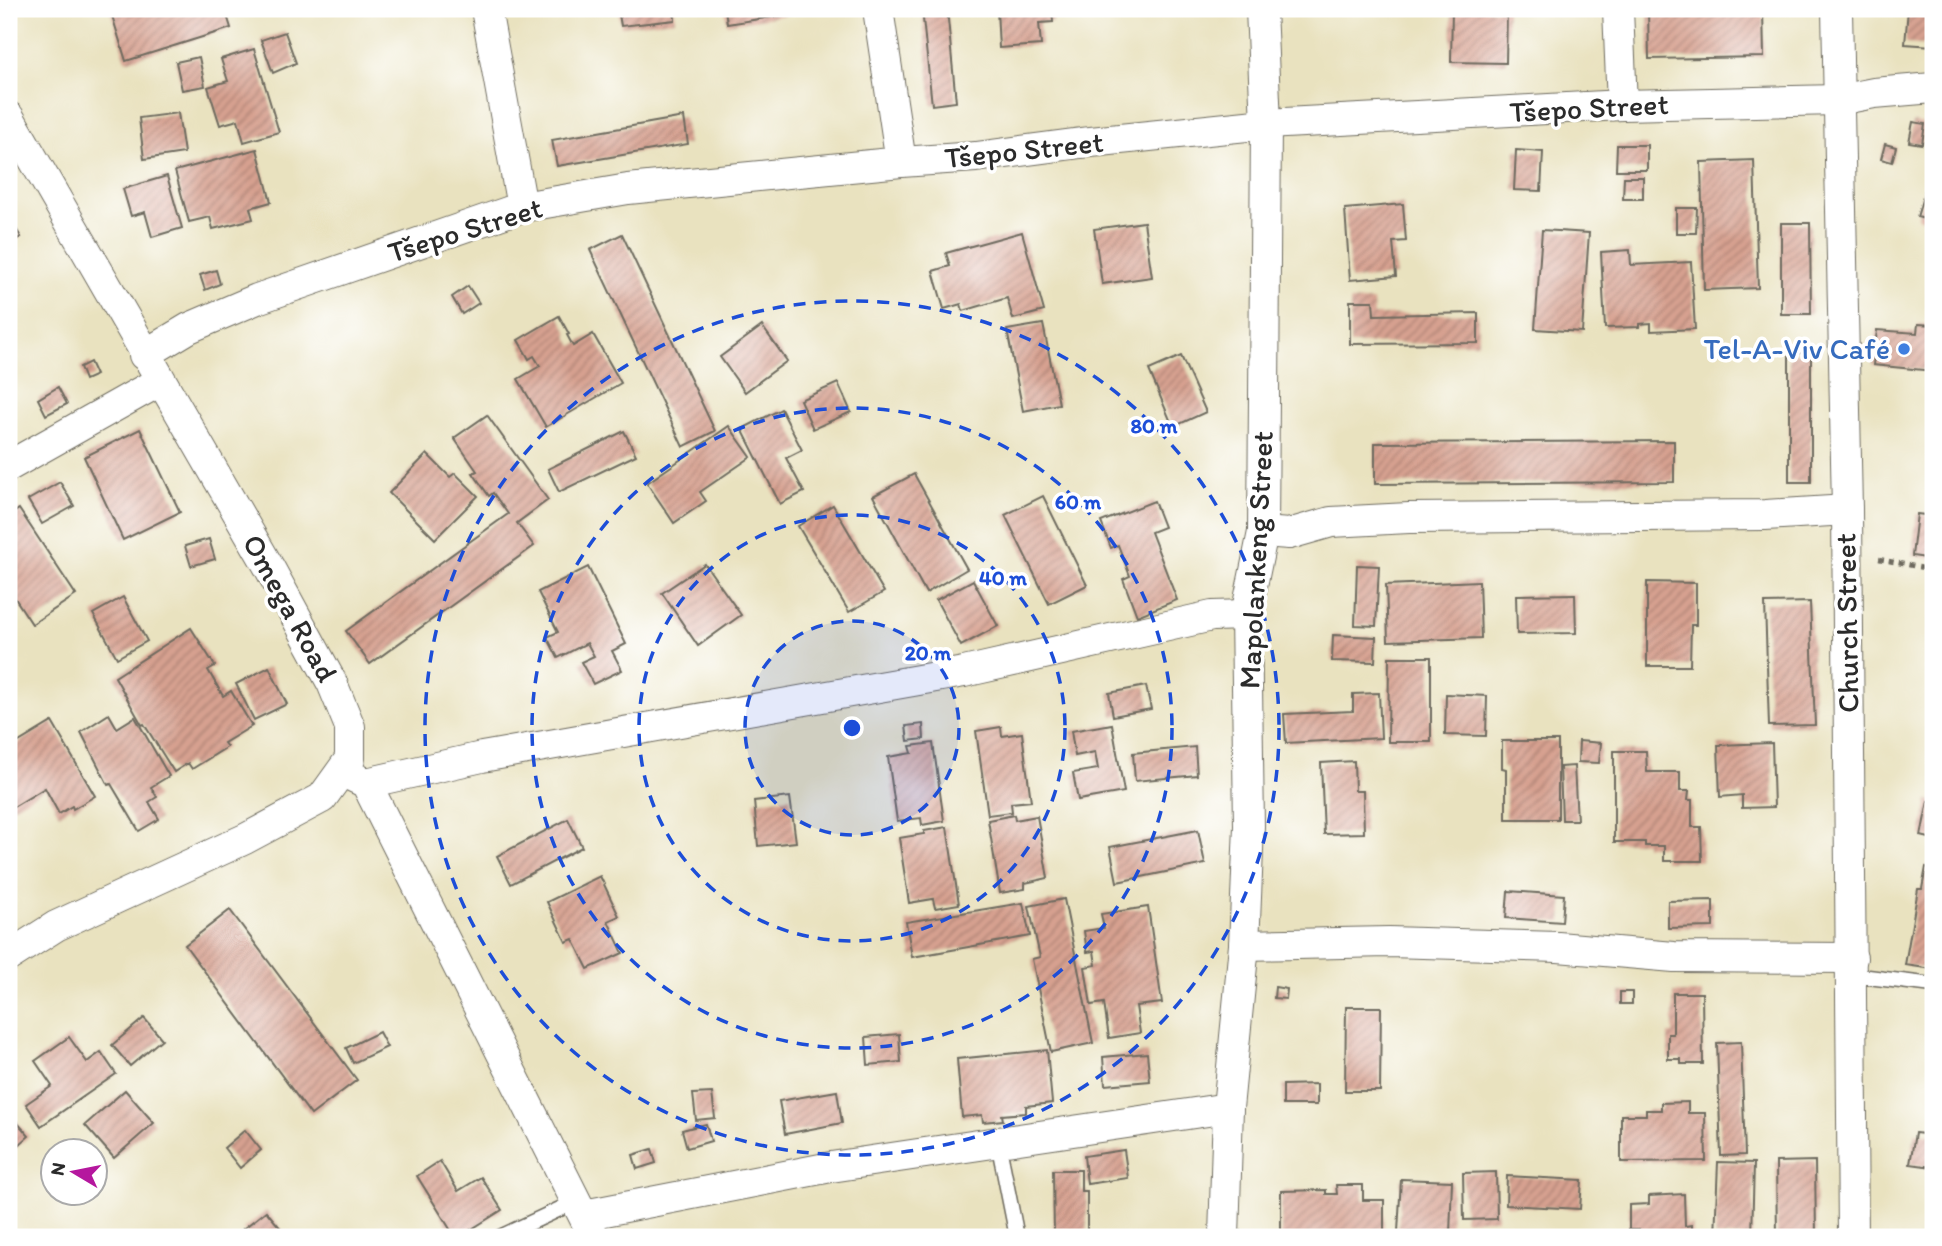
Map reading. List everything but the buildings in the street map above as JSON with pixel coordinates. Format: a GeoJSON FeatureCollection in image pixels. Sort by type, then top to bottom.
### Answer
{"type":"FeatureCollection","features":[{"type":"Feature","properties":{"kind":"street"},"geometry":{"type":"LineString","coordinates":[[486,9],[522,207]]}},
{"type":"Feature","properties":{"kind":"street"},"geometry":{"type":"LineString","coordinates":[[878,9],[901,162]]}},
{"type":"Feature","properties":{"kind":"street","name":"Mapolankeng Street"},"geometry":{"type":"LineString","coordinates":[[1224,1237],[1228,1108],[1244,945],[1249,827],[1247,615],[1263,533],[1266,124],[1261,9]]}},
{"type":"Feature","properties":{"kind":"street"},"geometry":{"type":"LineString","coordinates":[[1618,9],[1622,105]]}},
{"type":"Feature","properties":{"kind":"street","name":"Church Street"},"geometry":{"type":"LineString","coordinates":[[1837,9],[1847,510],[1853,1237]]}},
{"type":"Feature","properties":{"kind":"street","name":"Tšepo Street"},"geometry":{"type":"LineString","coordinates":[[144,355],[189,328],[257,299],[522,207],[628,189],[976,157],[1266,124],[1622,105],[1838,100],[1874,93],[1933,88]]}},
{"type":"Feature","properties":{"kind":"street","name":"Omega Road"},"geometry":{"type":"LineString","coordinates":[[9,117],[241,519],[332,683],[350,727],[353,777],[322,798],[245,839],[56,926],[9,956]]}},
{"type":"Feature","properties":{"kind":"street"},"geometry":{"type":"LineString","coordinates":[[9,466],[160,381]]}},
{"type":"Feature","properties":{"kind":"street"},"geometry":{"type":"LineString","coordinates":[[1263,533],[1289,534],[1331,522],[1409,518],[1765,515],[1847,510]]}},
{"type":"Feature","properties":{"kind":"street"},"geometry":{"type":"LineString","coordinates":[[1228,1108],[831,1167],[585,1218],[353,777],[482,757],[964,671],[1212,616],[1247,615]]}},
{"type":"Feature","properties":{"kind":"street"},"geometry":{"type":"LineString","coordinates":[[1244,945],[1390,942],[1558,947],[1674,957],[1852,966]]}},
{"type":"Feature","properties":{"kind":"lane"},"geometry":{"type":"LineString","coordinates":[[1852,966],[1933,985]]}},
{"type":"Feature","properties":{"kind":"lane"},"geometry":{"type":"LineString","coordinates":[[998,1142],[1017,1237]]}},
{"type":"Feature","properties":{"kind":"lane"},"geometry":{"type":"LineString","coordinates":[[500,1237],[585,1218]]}},
{"type":"Feature","properties":{"kind":"path"},"geometry":{"type":"LineString","coordinates":[[1846,552],[1933,570]]}},
{"type":"Feature","properties":{"kind":"place","name":"Tel-A-Viv Café"},"geometry":{"type":"Point","coordinates":[1904,349]}}]}
